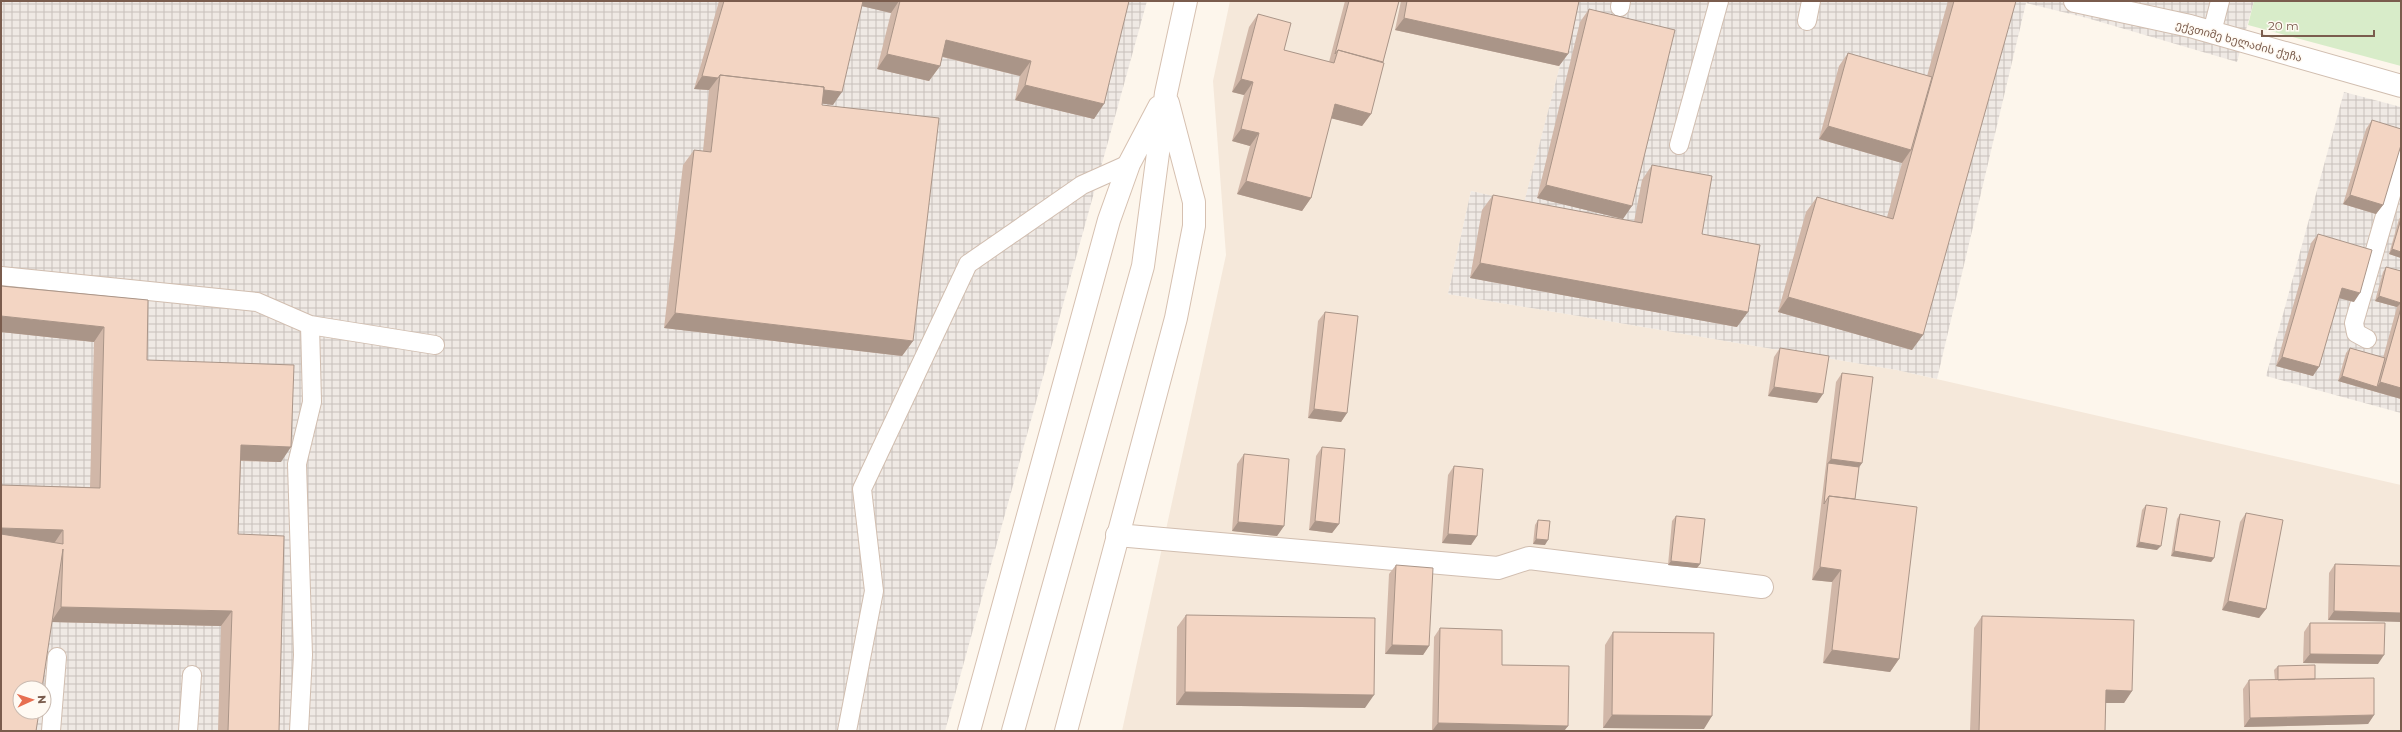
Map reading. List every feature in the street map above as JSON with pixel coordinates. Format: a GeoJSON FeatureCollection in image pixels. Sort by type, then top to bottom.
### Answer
{"type":"FeatureCollection","features":[{"type":"Feature","properties":{"kind":"main road"},"geometry":{"type":"LineString","coordinates":[[1013,731],[1143,266],[1166,93],[1186,1]]}},
{"type":"Feature","properties":{"kind":"main road","name":"ექვთიმე ხელაძის ქუჩა"},"geometry":{"type":"LineString","coordinates":[[2075,1],[2212,32],[2401,86]]}},
{"type":"Feature","properties":{"kind":"main road"},"geometry":{"type":"LineString","coordinates":[[969,731],[1109,220],[1129,164],[1166,93]]}},
{"type":"Feature","properties":{"kind":"main road"},"geometry":{"type":"LineString","coordinates":[[1066,731],[1176,318],[1194,226],[1194,202],[1166,93]]}},
{"type":"Feature","properties":{"kind":"main road"},"geometry":{"type":"LineString","coordinates":[[1117,535],[1498,568],[1529,558],[1762,587]]}},
{"type":"Feature","properties":{"kind":"lane"},"geometry":{"type":"LineString","coordinates":[[1679,145],[1719,1]]}},
{"type":"Feature","properties":{"kind":"lane"},"geometry":{"type":"LineString","coordinates":[[1807,21],[1811,1]]}},
{"type":"Feature","properties":{"kind":"lane"},"geometry":{"type":"LineString","coordinates":[[2212,32],[2220,1]]}},
{"type":"Feature","properties":{"kind":"lane"},"geometry":{"type":"LineString","coordinates":[[2367,339],[2356,333],[2354,323],[2394,209],[2401,160]]}},
{"type":"Feature","properties":{"kind":"lane"},"geometry":{"type":"LineString","coordinates":[[847,731],[874,591],[862,489],[968,264],[1082,185],[1129,164]]}},
{"type":"Feature","properties":{"kind":"lane"},"geometry":{"type":"LineString","coordinates":[[1,276],[257,302],[310,325],[435,345]]}},
{"type":"Feature","properties":{"kind":"lane"},"geometry":{"type":"LineString","coordinates":[[299,731],[302,655],[297,464],[312,402],[310,325]]}},
{"type":"Feature","properties":{"kind":"lane"},"geometry":{"type":"LineString","coordinates":[[51,731],[57,657]]}},
{"type":"Feature","properties":{"kind":"lane"},"geometry":{"type":"LineString","coordinates":[[188,731],[192,675]]}},
{"type":"Feature","properties":{"kind":"shaded area"},"geometry":{"type":"Polygon","coordinates":[[[1,1],[1147,1],[945,731],[1,731],[1,1]]]}},
{"type":"Feature","properties":{"kind":"shaded area"},"geometry":{"type":"Polygon","coordinates":[[[1230,1],[1577,1],[1524,204],[1471,191],[1448,294],[1897,370],[2401,485],[2401,731],[1122,731],[1226,255],[1213,81],[1230,1]]]}},
{"type":"Feature","properties":{"kind":"shaded area"},"geometry":{"type":"Polygon","coordinates":[[[1577,1],[2254,1],[2237,62],[2087,18],[2026,3],[1937,379],[1897,370],[1448,294],[1471,191],[1524,203],[1577,1]]]}},
{"type":"Feature","properties":{"kind":"shaded area"},"geometry":{"type":"Polygon","coordinates":[[[2344,92],[2401,107],[2401,413],[2266,376],[2344,92]]]}},
{"type":"Feature","properties":{"kind":"green space"},"geometry":{"type":"Polygon","coordinates":[[[2254,1],[2401,1],[2401,66],[2248,25],[2254,1]]]}},
{"type":"Feature","properties":{"kind":"building"},"geometry":{"type":"Polygon","coordinates":[[[724,1],[863,1],[842,92],[824,90],[824,87],[720,75],[718,78],[702,76],[724,1]]]}},
{"type":"Feature","properties":{"kind":"building"},"geometry":{"type":"Polygon","coordinates":[[[900,1],[1129,1],[1104,104],[1025,85],[1031,61],[946,40],[940,66],[887,54],[900,1]]]}},
{"type":"Feature","properties":{"kind":"building"},"geometry":{"type":"Polygon","coordinates":[[[1349,1],[1399,1],[1383,62],[1338,50],[1335,54],[1349,1]]]}},
{"type":"Feature","properties":{"kind":"building"},"geometry":{"type":"Polygon","coordinates":[[[1407,1],[1579,1],[1568,54],[1404,18],[1407,1]]]}},
{"type":"Feature","properties":{"kind":"building"},"geometry":{"type":"Polygon","coordinates":[[[1954,1],[2016,1],[1923,335],[1788,297],[1817,197],[1893,219],[1954,1]]]}},
{"type":"Feature","properties":{"kind":"building"},"geometry":{"type":"Polygon","coordinates":[[[1589,9],[1675,30],[1632,206],[1546,185],[1589,9]]]}},
{"type":"Feature","properties":{"kind":"building"},"geometry":{"type":"Polygon","coordinates":[[[1258,14],[1291,23],[1284,50],[1334,63],[1338,50],[1384,63],[1371,114],[1335,104],[1311,198],[1246,181],[1259,133],[1241,129],[1253,82],[1241,79],[1258,14]]]}},
{"type":"Feature","properties":{"kind":"building"},"geometry":{"type":"Polygon","coordinates":[[[1848,53],[1932,77],[1911,150],[1828,126],[1848,53]]]}},
{"type":"Feature","properties":{"kind":"building"},"geometry":{"type":"Polygon","coordinates":[[[720,75],[824,87],[822,105],[939,118],[913,341],[675,313],[694,150],[711,152],[720,75]]]}},
{"type":"Feature","properties":{"kind":"building"},"geometry":{"type":"Polygon","coordinates":[[[2372,120],[2401,129],[2401,145],[2383,205],[2350,195],[2372,120]]]}},
{"type":"Feature","properties":{"kind":"building"},"geometry":{"type":"Polygon","coordinates":[[[1652,165],[1712,176],[1702,234],[1760,245],[1748,312],[1480,263],[1493,195],[1642,223],[1652,165]]]}},
{"type":"Feature","properties":{"kind":"building"},"geometry":{"type":"Polygon","coordinates":[[[2401,219],[2401,252],[2392,249],[2401,219]]]}},
{"type":"Feature","properties":{"kind":"building"},"geometry":{"type":"Polygon","coordinates":[[[2318,234],[2372,250],[2360,293],[2342,288],[2319,367],[2282,357],[2318,234]]]}},
{"type":"Feature","properties":{"kind":"building"},"geometry":{"type":"Polygon","coordinates":[[[2386,267],[2401,271],[2401,303],[2379,296],[2386,267]]]}},
{"type":"Feature","properties":{"kind":"building"},"geometry":{"type":"Polygon","coordinates":[[[1,286],[148,300],[147,360],[294,365],[291,447],[241,445],[238,534],[284,536],[279,731],[228,731],[232,611],[61,607],[63,549],[43,680],[12,680],[12,720],[38,720],[36,731],[1,731],[1,534],[63,544],[63,530],[1,528],[1,485],[100,488],[104,327],[1,316],[1,286]]]}},
{"type":"Feature","properties":{"kind":"building"},"geometry":{"type":"Polygon","coordinates":[[[2401,308],[2401,388],[2380,382],[2401,308]]]}},
{"type":"Feature","properties":{"kind":"building"},"geometry":{"type":"Polygon","coordinates":[[[1325,312],[1358,316],[1347,413],[1314,409],[1325,312]]]}},
{"type":"Feature","properties":{"kind":"building"},"geometry":{"type":"Polygon","coordinates":[[[1780,348],[1829,356],[1823,394],[1774,387],[1780,348]]]}},
{"type":"Feature","properties":{"kind":"building"},"geometry":{"type":"Polygon","coordinates":[[[2350,348],[2385,358],[2377,387],[2342,376],[2350,348]]]}},
{"type":"Feature","properties":{"kind":"building"},"geometry":{"type":"Polygon","coordinates":[[[1842,373],[1873,377],[1862,463],[1831,459],[1842,373]]]}},
{"type":"Feature","properties":{"kind":"building"},"geometry":{"type":"Polygon","coordinates":[[[1322,447],[1345,449],[1339,524],[1315,521],[1322,447]]]}},
{"type":"Feature","properties":{"kind":"building"},"geometry":{"type":"Polygon","coordinates":[[[1244,454],[1289,459],[1284,526],[1238,522],[1244,454]]]}},
{"type":"Feature","properties":{"kind":"building"},"geometry":{"type":"Polygon","coordinates":[[[1828,463],[1859,467],[1855,499],[1829,496],[1824,504],[1828,463]]]}},
{"type":"Feature","properties":{"kind":"building"},"geometry":{"type":"Polygon","coordinates":[[[1454,466],[1483,469],[1477,536],[1448,534],[1454,466]]]}},
{"type":"Feature","properties":{"kind":"building"},"geometry":{"type":"Polygon","coordinates":[[[1829,496],[1917,507],[1899,659],[1832,650],[1841,570],[1820,567],[1829,496]]]}},
{"type":"Feature","properties":{"kind":"building"},"geometry":{"type":"Polygon","coordinates":[[[2146,505],[2167,508],[2161,546],[2139,542],[2146,505]]]}},
{"type":"Feature","properties":{"kind":"building"},"geometry":{"type":"Polygon","coordinates":[[[2246,513],[2283,520],[2266,609],[2228,601],[2246,513]]]}},
{"type":"Feature","properties":{"kind":"building"},"geometry":{"type":"Polygon","coordinates":[[[2180,514],[2220,521],[2214,558],[2174,551],[2180,514]]]}},
{"type":"Feature","properties":{"kind":"building"},"geometry":{"type":"Polygon","coordinates":[[[1676,516],[1705,519],[1700,564],[1671,561],[1676,516]]]}},
{"type":"Feature","properties":{"kind":"building"},"geometry":{"type":"Polygon","coordinates":[[[1538,520],[1550,521],[1548,540],[1536,539],[1538,520]]]}},
{"type":"Feature","properties":{"kind":"building"},"geometry":{"type":"Polygon","coordinates":[[[2335,564],[2401,566],[2401,613],[2334,611],[2335,564]]]}},
{"type":"Feature","properties":{"kind":"building"},"geometry":{"type":"Polygon","coordinates":[[[1396,565],[1433,568],[1429,646],[1392,645],[1396,565]]]}},
{"type":"Feature","properties":{"kind":"building"},"geometry":{"type":"Polygon","coordinates":[[[1186,615],[1375,618],[1374,695],[1185,692],[1186,615]]]}},
{"type":"Feature","properties":{"kind":"building"},"geometry":{"type":"Polygon","coordinates":[[[1982,616],[2134,620],[2132,691],[2106,690],[2105,731],[1979,731],[1982,616]]]}},
{"type":"Feature","properties":{"kind":"building"},"geometry":{"type":"Polygon","coordinates":[[[2310,623],[2385,623],[2384,655],[2310,654],[2310,623]]]}},
{"type":"Feature","properties":{"kind":"building"},"geometry":{"type":"Polygon","coordinates":[[[1440,628],[1502,630],[1502,665],[1569,666],[1568,726],[1438,723],[1440,628]]]}},
{"type":"Feature","properties":{"kind":"building"},"geometry":{"type":"Polygon","coordinates":[[[1613,632],[1714,633],[1712,716],[1612,715],[1613,632]]]}},
{"type":"Feature","properties":{"kind":"building"},"geometry":{"type":"Polygon","coordinates":[[[2315,665],[2315,679],[2278,680],[2278,666],[2315,665]]]}},
{"type":"Feature","properties":{"kind":"building"},"geometry":{"type":"Polygon","coordinates":[[[2374,678],[2374,715],[2250,718],[2249,680],[2374,678]]]}}]}
